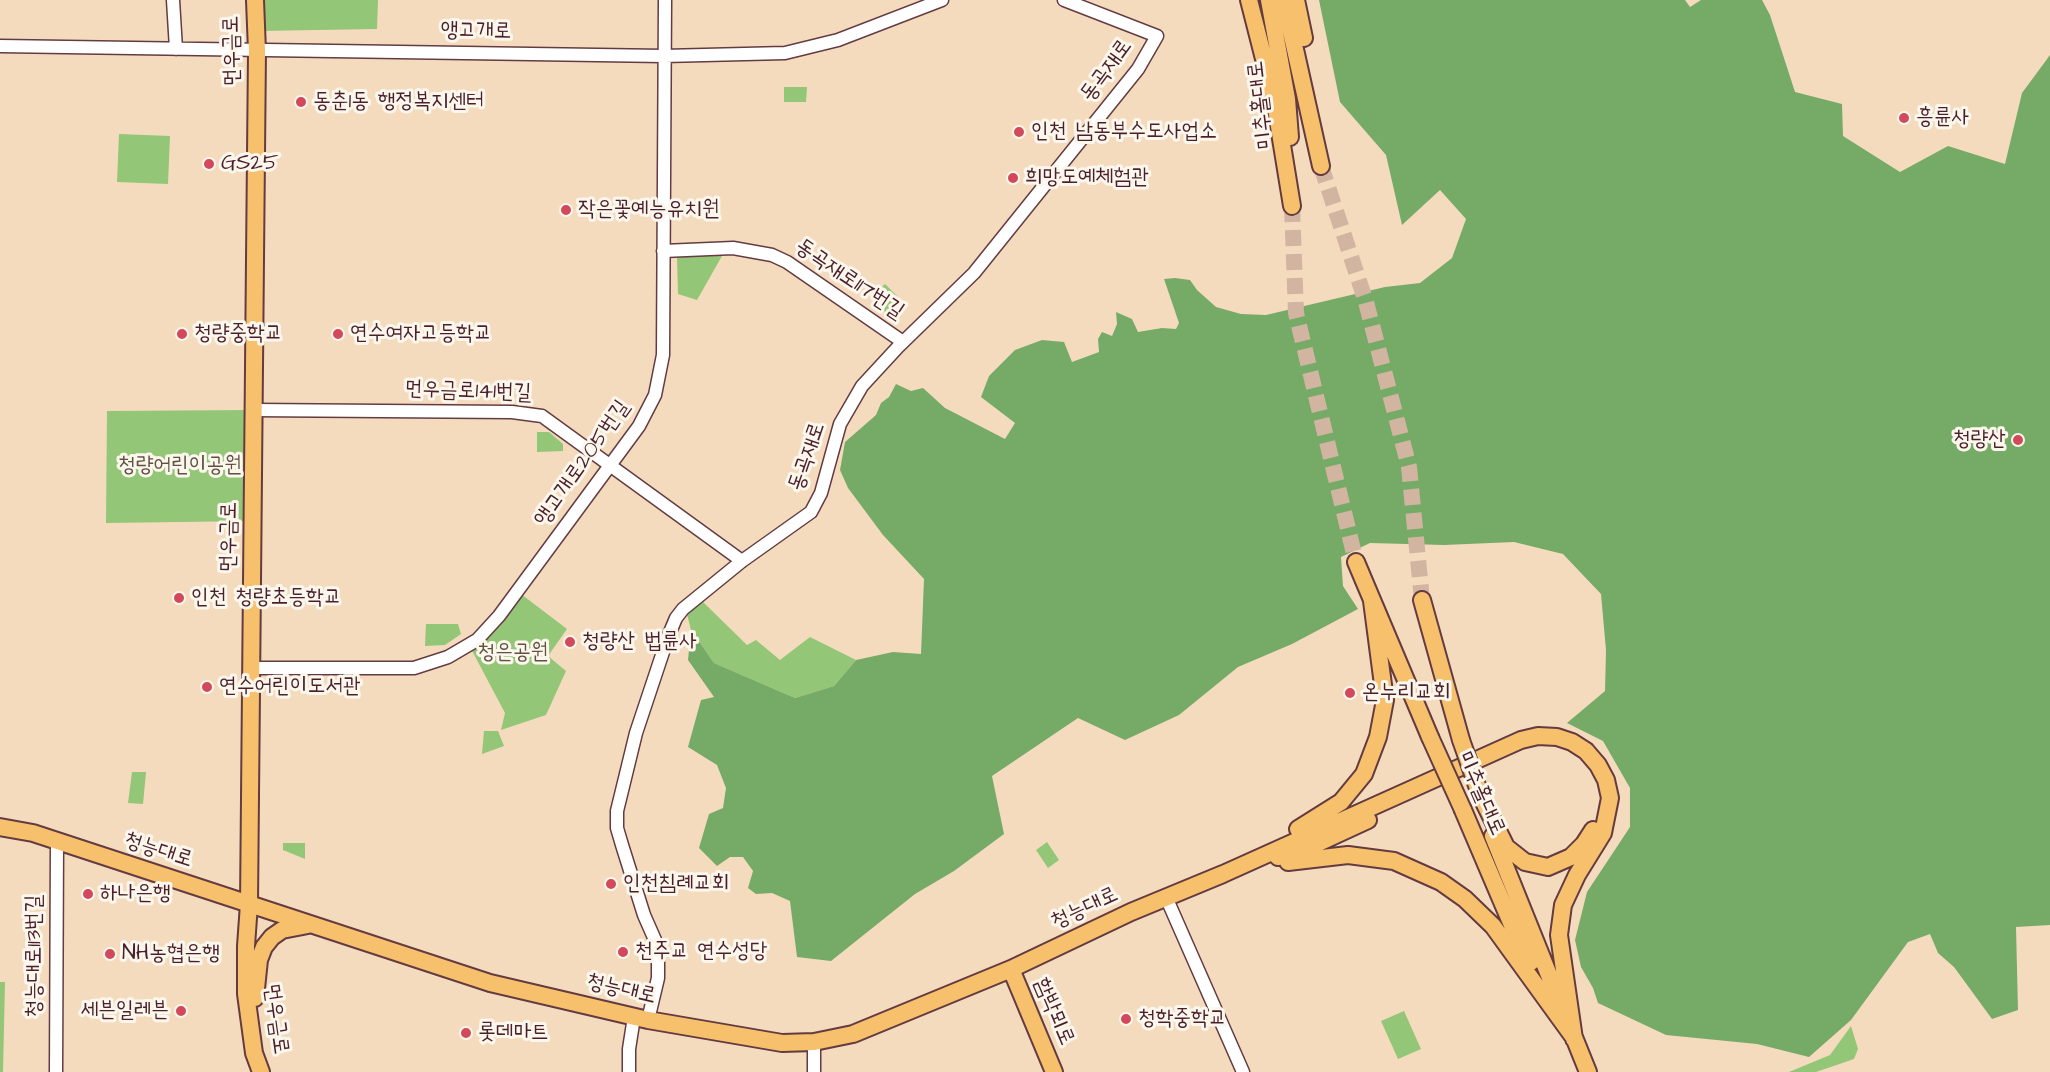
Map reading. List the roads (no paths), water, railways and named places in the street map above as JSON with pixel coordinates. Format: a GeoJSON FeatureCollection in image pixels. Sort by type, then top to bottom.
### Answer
{"type":"FeatureCollection","features":[{"type":"Feature","properties":{"kind":"main road","name":"먼우금로"},"geometry":{"type":"LineString","coordinates":[[255,0],[257,51],[249,904],[246,994],[254,1053],[261,1072]]}},
{"type":"Feature","properties":{"kind":"main road","name":"미추홀대로"},"geometry":{"type":"LineString","coordinates":[[1249,0],[1275,102],[1292,206],[1290,122],[1269,0]]}},
{"type":"Feature","properties":{"kind":"main road","name":"미추홀대로"},"geometry":{"type":"LineString","coordinates":[[1284,0],[1321,166],[1311,79],[1296,0]]}},
{"type":"Feature","properties":{"kind":"main road","name":"미추홀대로"},"geometry":{"type":"LineString","coordinates":[[1356,562],[1518,939],[1574,1039]]}},
{"type":"Feature","properties":{"kind":"main road","name":"미추홀대로"},"geometry":{"type":"LineString","coordinates":[[1422,600],[1461,740],[1495,842],[1588,1072]]}},
{"type":"Feature","properties":{"kind":"main road"},"geometry":{"type":"LineString","coordinates":[[1223,874],[1264,852],[1341,802],[1364,774],[1378,737],[1385,700],[1372,601]]}},
{"type":"Feature","properties":{"kind":"main road"},"geometry":{"type":"LineString","coordinates":[[1223,874],[1521,740],[1538,736],[1557,737],[1572,742],[1586,751],[1598,765],[1606,780],[1610,798],[1603,833],[1577,875],[1563,905],[1559,935],[1574,1039]]}},
{"type":"Feature","properties":{"kind":"main road"},"geometry":{"type":"LineString","coordinates":[[1223,874],[1303,850],[1523,749],[1542,745],[1570,754],[1590,774],[1600,803],[1598,818],[1591,835],[1578,851],[1571,857],[1548,867],[1525,862],[1506,847],[1480,794]]}},
{"type":"Feature","properties":{"kind":"main road","name":"청능대로"},"geometry":{"type":"LineString","coordinates":[[0,826],[33,833],[490,983],[641,1019],[782,1043],[814,1042],[853,1034],[1011,969],[1166,897],[1223,874]]}},
{"type":"Feature","properties":{"kind":"main road"},"geometry":{"type":"LineString","coordinates":[[1223,874],[1299,860],[1348,855],[1394,861],[1442,882],[1465,899],[1493,926],[1574,1039]]}},
{"type":"Feature","properties":{"kind":"main road"},"geometry":{"type":"LineString","coordinates":[[251,1031],[259,960],[264,947],[282,930],[311,925]]}},
{"type":"Feature","properties":{"kind":"main road","name":"함박뫼로"},"geometry":{"type":"LineString","coordinates":[[1011,969],[1054,1072]]}},
{"type":"Feature","properties":{"kind":"street"},"geometry":{"type":"LineString","coordinates":[[173,0],[176,49]]}},
{"type":"Feature","properties":{"kind":"street","name":"앵고개로205번길"},"geometry":{"type":"LineString","coordinates":[[251,668],[414,668],[448,657],[477,640],[499,616],[639,426],[655,395],[663,355],[665,0]]}},
{"type":"Feature","properties":{"kind":"street","name":"앵고개로"},"geometry":{"type":"LineString","coordinates":[[0,46],[664,56],[785,52],[838,40],[942,0]]}},
{"type":"Feature","properties":{"kind":"street","name":"동곡재로"},"geometry":{"type":"LineString","coordinates":[[629,1072],[629,1049],[658,978],[658,962],[655,940],[644,915],[617,828],[620,795],[652,683],[676,618],[683,609],[742,561],[811,512],[821,493],[840,424],[862,386],[903,342],[974,273],[1138,69],[1157,36],[1064,0]]}},
{"type":"Feature","properties":{"kind":"street","name":"동곡재로117번길"},"geometry":{"type":"LineString","coordinates":[[663,251],[734,248],[772,255],[787,262],[903,342]]}},
{"type":"Feature","properties":{"kind":"street","name":"먼우금로141번길"},"geometry":{"type":"LineString","coordinates":[[253,410],[529,413],[542,416],[742,561]]}},
{"type":"Feature","properties":{"kind":"street","name":"청능대로113번길"},"geometry":{"type":"LineString","coordinates":[[56,1072],[57,841]]}},
{"type":"Feature","properties":{"kind":"street"},"geometry":{"type":"LineString","coordinates":[[1166,897],[1244,1072]]}},
{"type":"Feature","properties":{"kind":"street"},"geometry":{"type":"LineString","coordinates":[[814,1042],[814,1072]]}},
{"type":"Feature","properties":{"kind":"tunnel"},"geometry":{"type":"LineString","coordinates":[[1321,166],[1366,302],[1409,467],[1422,600]]}},
{"type":"Feature","properties":{"kind":"tunnel"},"geometry":{"type":"LineString","coordinates":[[1292,206],[1296,313],[1356,562]]}},
{"type":"Feature","properties":{"kind":"place","name":"동춘1동 행정복지센터"},"geometry":{"type":"Point","coordinates":[301,102]}},
{"type":"Feature","properties":{"kind":"place","name":"흥륜사"},"geometry":{"type":"Point","coordinates":[1904,118]}},
{"type":"Feature","properties":{"kind":"place","name":"인천 남동부수도사업소"},"geometry":{"type":"Point","coordinates":[1019,132]}},
{"type":"Feature","properties":{"kind":"place","name":"GS25"},"geometry":{"type":"Point","coordinates":[209,164]}},
{"type":"Feature","properties":{"kind":"place","name":"희망도예체험관"},"geometry":{"type":"Point","coordinates":[1013,178]}},
{"type":"Feature","properties":{"kind":"place","name":"작은꽃예능유치원"},"geometry":{"type":"Point","coordinates":[566,210]}},
{"type":"Feature","properties":{"kind":"place","name":"청량중학교"},"geometry":{"type":"Point","coordinates":[182,334]}},
{"type":"Feature","properties":{"kind":"place","name":"연수여자고등학교"},"geometry":{"type":"Point","coordinates":[338,334]}},
{"type":"Feature","properties":{"kind":"place","name":"청량산"},"geometry":{"type":"Point","coordinates":[2018,440]}},
{"type":"Feature","properties":{"kind":"place","name":"인천 청량초등학교"},"geometry":{"type":"Point","coordinates":[179,598]}},
{"type":"Feature","properties":{"kind":"place","name":"청량산 법륜사"},"geometry":{"type":"Point","coordinates":[570,642]}},
{"type":"Feature","properties":{"kind":"place","name":"연수어린이도서관"},"geometry":{"type":"Point","coordinates":[207,687]}},
{"type":"Feature","properties":{"kind":"place","name":"온누리교회"},"geometry":{"type":"Point","coordinates":[1350,693]}},
{"type":"Feature","properties":{"kind":"place","name":"인천침례교회"},"geometry":{"type":"Point","coordinates":[611,884]}},
{"type":"Feature","properties":{"kind":"place","name":"하나은행"},"geometry":{"type":"Point","coordinates":[88,894]}},
{"type":"Feature","properties":{"kind":"place","name":"천주교 연수성당"},"geometry":{"type":"Point","coordinates":[623,952]}},
{"type":"Feature","properties":{"kind":"place","name":"NH농협은행"},"geometry":{"type":"Point","coordinates":[110,954]}},
{"type":"Feature","properties":{"kind":"place","name":"세븐일레븐"},"geometry":{"type":"Point","coordinates":[181,1011]}},
{"type":"Feature","properties":{"kind":"place","name":"청학중학교"},"geometry":{"type":"Point","coordinates":[1126,1019]}},
{"type":"Feature","properties":{"kind":"place","name":"롯데마트"},"geometry":{"type":"Point","coordinates":[466,1033]}},
{"type":"Feature","properties":{"kind":"park label","name":"청량어린이공원"},"geometry":{"type":"Point","coordinates":[180,466]}},
{"type":"Feature","properties":{"kind":"park label","name":"청은공원"},"geometry":{"type":"Point","coordinates":[513,653]}}]}
